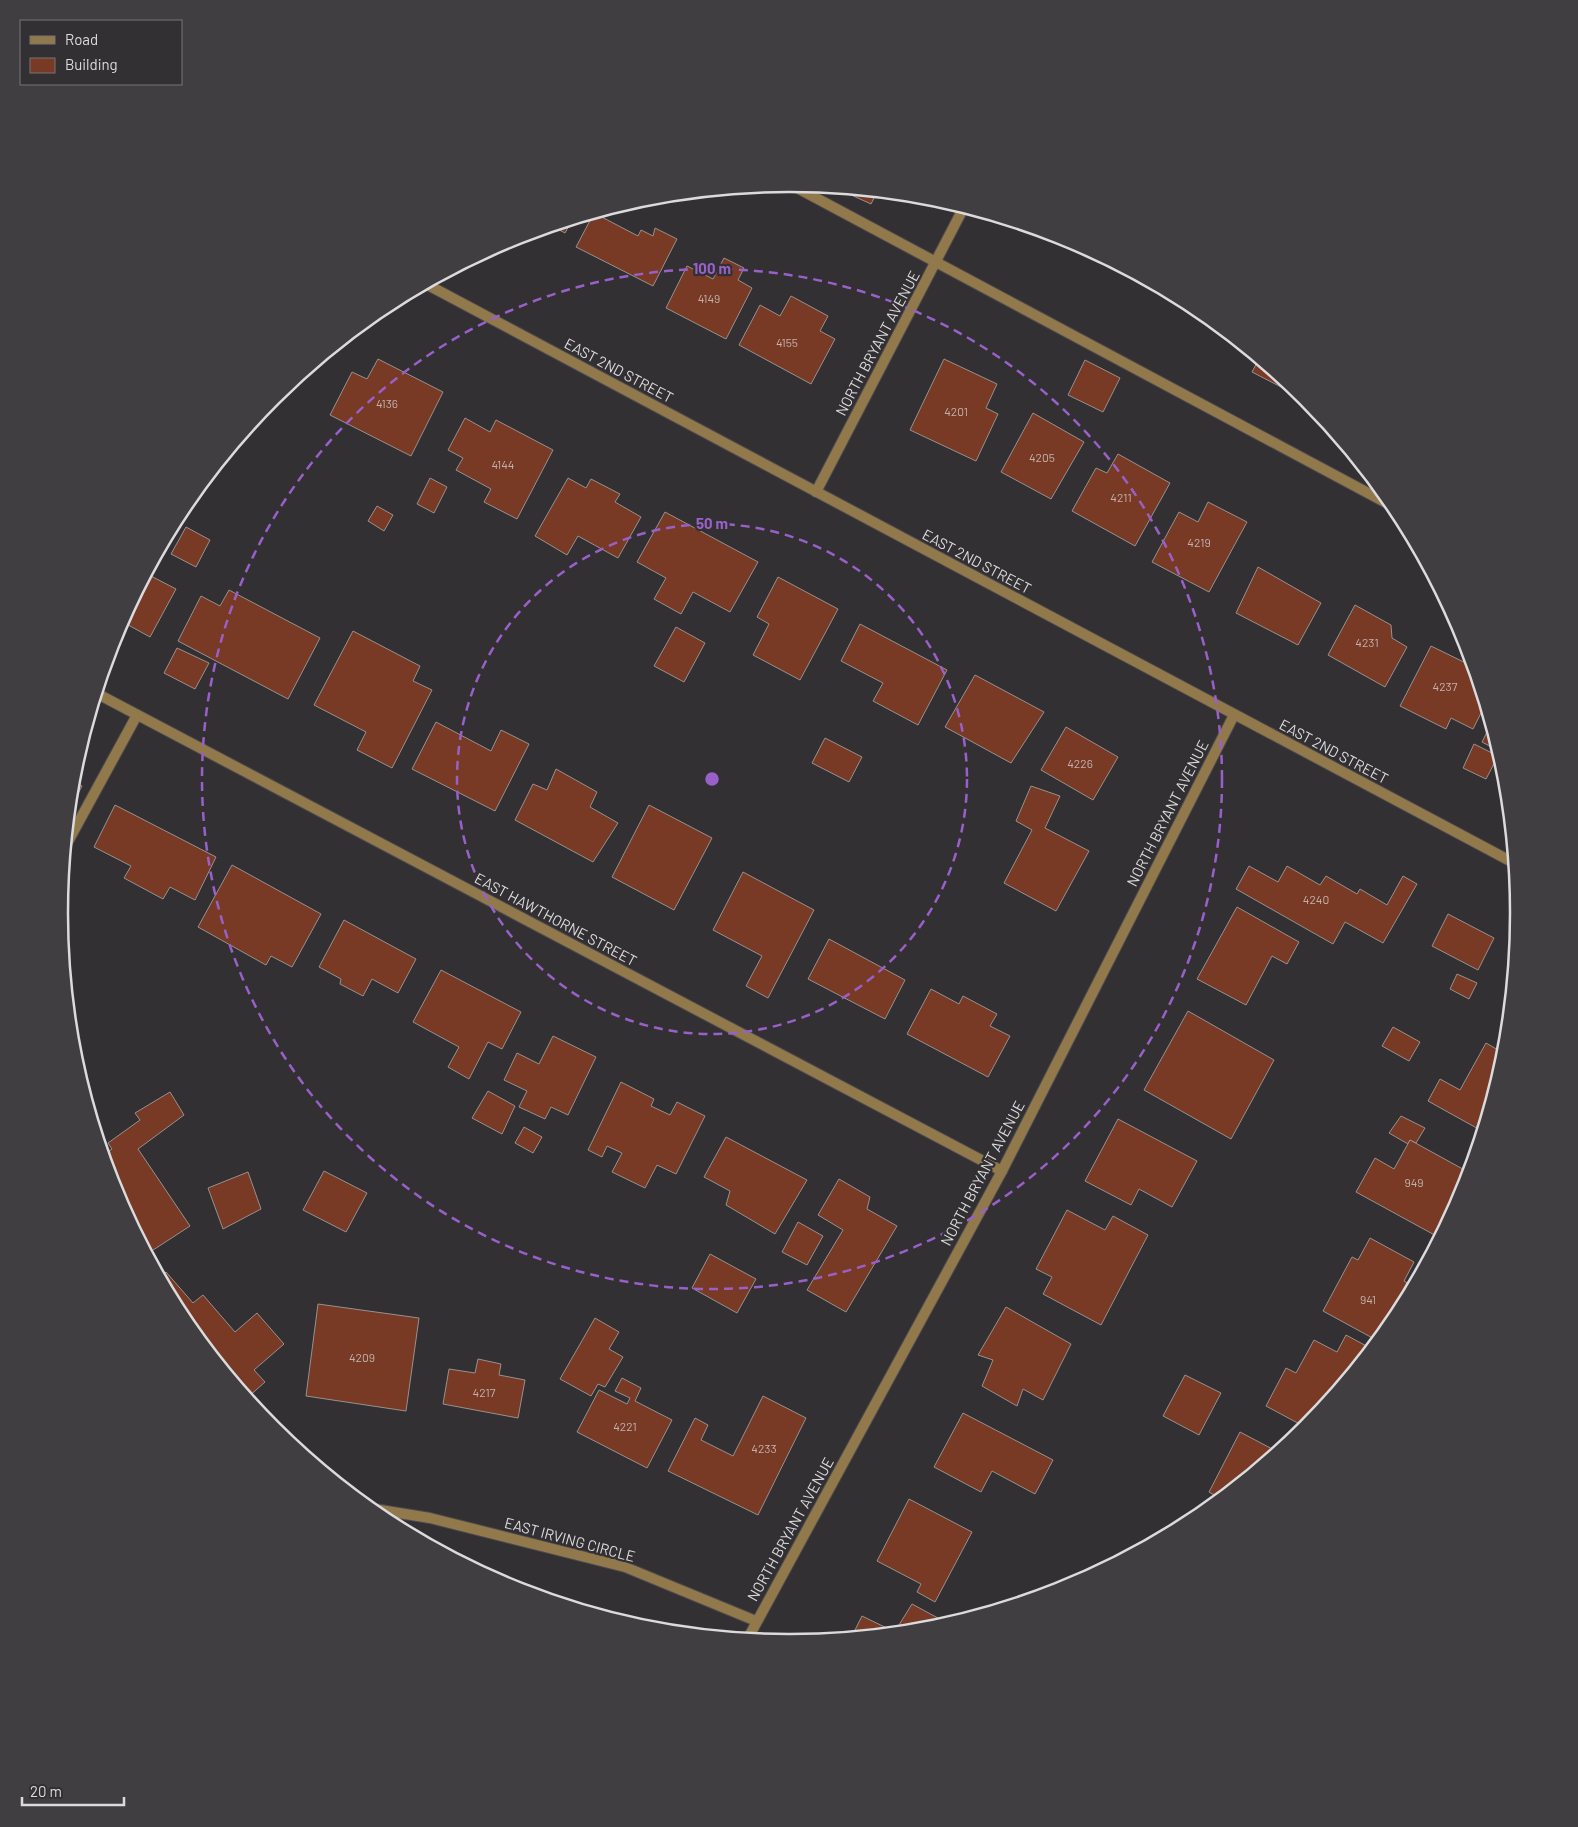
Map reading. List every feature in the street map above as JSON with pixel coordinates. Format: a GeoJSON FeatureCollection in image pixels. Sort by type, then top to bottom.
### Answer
{"type":"FeatureCollection","features":[{"type":"Feature","properties":{"kind":"street"},"geometry":{"type":"LineString","coordinates":[[806,193],[1379,499]]}},
{"type":"Feature","properties":{"kind":"street","name":"NORTH BRYANT AVENUE"},"geometry":{"type":"LineString","coordinates":[[816,492],[961,213]]}},
{"type":"Feature","properties":{"kind":"street","name":"EAST 2ND STREET"},"geometry":{"type":"LineString","coordinates":[[432,287],[1508,860]]}},
{"type":"Feature","properties":{"kind":"street","name":"EAST HAWTHORNE STREET"},"geometry":{"type":"LineString","coordinates":[[102,696],[1002,1171]]}},
{"type":"Feature","properties":{"kind":"street"},"geometry":{"type":"LineString","coordinates":[[72,833],[137,714]]}},
{"type":"Feature","properties":{"kind":"street","name":"NORTH BRYANT AVENUE"},"geometry":{"type":"LineString","coordinates":[[750,1633],[1002,1171],[1234,715]]}},
{"type":"Feature","properties":{"kind":"street","name":"EAST IRVING CIRCLE"},"geometry":{"type":"LineString","coordinates":[[385,1511],[430,1518],[624,1567],[756,1621]]}},
{"type":"Feature","properties":{"kind":"building"},"geometry":{"type":"Polygon","coordinates":[[[852,195],[874,197],[871,204],[852,195]]]}},
{"type":"Feature","properties":{"kind":"building"},"geometry":{"type":"Polygon","coordinates":[[[602,217],[638,236],[641,230],[653,236],[655,228],[677,239],[653,286],[576,247],[590,220],[602,217]]]}},
{"type":"Feature","properties":{"kind":"building"},"geometry":{"type":"Polygon","coordinates":[[[568,227],[565,233],[559,230],[568,227]]]}},
{"type":"Feature","properties":{"kind":"building"},"geometry":{"type":"Polygon","coordinates":[[[724,258],[744,268],[738,280],[752,288],[726,339],[666,308],[687,266],[713,279],[724,258]]]}},
{"type":"Feature","properties":{"kind":"building"},"geometry":{"type":"Polygon","coordinates":[[[791,296],[828,316],[820,331],[835,339],[811,384],[739,345],[760,305],[780,316],[791,296]]]}},
{"type":"Feature","properties":{"kind":"building"},"geometry":{"type":"Polygon","coordinates":[[[378,359],[443,392],[411,456],[330,415],[352,372],[367,379],[378,359]]]}},
{"type":"Feature","properties":{"kind":"building"},"geometry":{"type":"Polygon","coordinates":[[[944,359],[997,384],[986,408],[998,414],[976,461],[910,430],[944,359]]]}},
{"type":"Feature","properties":{"kind":"building"},"geometry":{"type":"Polygon","coordinates":[[[1085,360],[1120,378],[1103,412],[1068,395],[1085,360]]]}},
{"type":"Feature","properties":{"kind":"building"},"geometry":{"type":"Polygon","coordinates":[[[1256,364],[1283,388],[1252,372],[1256,364]]]}},
{"type":"Feature","properties":{"kind":"building"},"geometry":{"type":"Polygon","coordinates":[[[1033,413],[1084,442],[1051,499],[1001,472],[1033,413]]]}},
{"type":"Feature","properties":{"kind":"building"},"geometry":{"type":"Polygon","coordinates":[[[465,418],[490,432],[496,420],[553,450],[517,519],[484,502],[491,489],[456,470],[463,458],[448,450],[465,418]]]}},
{"type":"Feature","properties":{"kind":"building"},"geometry":{"type":"Polygon","coordinates":[[[1118,454],[1170,483],[1135,546],[1072,511],[1096,468],[1107,473],[1118,454]]]}},
{"type":"Feature","properties":{"kind":"building"},"geometry":{"type":"Polygon","coordinates":[[[430,478],[447,487],[434,513],[417,504],[430,478]]]}},
{"type":"Feature","properties":{"kind":"building"},"geometry":{"type":"Polygon","coordinates":[[[568,478],[586,488],[591,479],[620,494],[615,502],[641,517],[618,558],[578,536],[567,555],[535,536],[568,478]]]}},
{"type":"Feature","properties":{"kind":"building"},"geometry":{"type":"Polygon","coordinates":[[[1208,502],[1247,522],[1209,592],[1152,562],[1179,512],[1198,522],[1208,502]]]}},
{"type":"Feature","properties":{"kind":"building"},"geometry":{"type":"Polygon","coordinates":[[[377,506],[393,515],[384,531],[368,521],[377,506]]]}},
{"type":"Feature","properties":{"kind":"building"},"geometry":{"type":"Polygon","coordinates":[[[665,512],[758,562],[730,612],[693,592],[681,614],[654,599],[666,578],[637,562],[665,512]]]}},
{"type":"Feature","properties":{"kind":"building"},"geometry":{"type":"Polygon","coordinates":[[[186,527],[210,540],[196,567],[171,554],[186,527]]]}},
{"type":"Feature","properties":{"kind":"building"},"geometry":{"type":"Polygon","coordinates":[[[1258,567],[1321,603],[1298,645],[1236,613],[1258,567]]]}},
{"type":"Feature","properties":{"kind":"building"},"geometry":{"type":"Polygon","coordinates":[[[151,576],[176,589],[150,637],[128,625],[151,576]]]}},
{"type":"Feature","properties":{"kind":"building"},"geometry":{"type":"Polygon","coordinates":[[[778,577],[838,609],[800,680],[753,655],[769,624],[757,617],[778,577]]]}},
{"type":"Feature","properties":{"kind":"building"},"geometry":{"type":"Polygon","coordinates":[[[229,590],[320,638],[288,699],[178,641],[201,596],[220,606],[229,590]]]}},
{"type":"Feature","properties":{"kind":"building"},"geometry":{"type":"Polygon","coordinates":[[[1355,605],[1391,625],[1392,638],[1407,647],[1385,687],[1328,655],[1355,605]]]}},
{"type":"Feature","properties":{"kind":"building"},"geometry":{"type":"Polygon","coordinates":[[[860,624],[947,670],[918,725],[873,701],[883,683],[841,661],[860,624]]]}},
{"type":"Feature","properties":{"kind":"building"},"geometry":{"type":"Polygon","coordinates":[[[676,627],[705,643],[684,682],[654,666],[676,627]]]}},
{"type":"Feature","properties":{"kind":"building"},"geometry":{"type":"Polygon","coordinates":[[[353,631],[420,666],[413,681],[432,690],[392,768],[357,750],[366,732],[314,705],[353,631]]]}},
{"type":"Feature","properties":{"kind":"building"},"geometry":{"type":"Polygon","coordinates":[[[1431,646],[1465,663],[1481,712],[1473,729],[1451,718],[1446,729],[1400,706],[1431,646]]]}},
{"type":"Feature","properties":{"kind":"building"},"geometry":{"type":"Polygon","coordinates":[[[177,648],[209,663],[195,689],[164,673],[177,648]]]}},
{"type":"Feature","properties":{"kind":"building"},"geometry":{"type":"Polygon","coordinates":[[[975,675],[1044,712],[1011,763],[945,727],[975,675]]]}},
{"type":"Feature","properties":{"kind":"building"},"geometry":{"type":"Polygon","coordinates":[[[436,722],[491,751],[501,730],[529,744],[495,811],[412,769],[436,722]]]}},
{"type":"Feature","properties":{"kind":"building"},"geometry":{"type":"Polygon","coordinates":[[[1066,727],[1118,757],[1093,800],[1041,770],[1066,727]]]}},
{"type":"Feature","properties":{"kind":"building"},"geometry":{"type":"Polygon","coordinates":[[[1487,732],[1491,747],[1482,742],[1487,732]]]}},
{"type":"Feature","properties":{"kind":"building"},"geometry":{"type":"Polygon","coordinates":[[[825,738],[862,757],[849,782],[812,763],[825,738]]]}},
{"type":"Feature","properties":{"kind":"building"},"geometry":{"type":"Polygon","coordinates":[[[1474,744],[1492,753],[1495,763],[1486,779],[1463,768],[1474,744]]]}},
{"type":"Feature","properties":{"kind":"building"},"geometry":{"type":"Polygon","coordinates":[[[556,769],[597,792],[590,807],[618,823],[593,862],[515,820],[533,784],[547,790],[556,769]]]}},
{"type":"Feature","properties":{"kind":"building"},"geometry":{"type":"Polygon","coordinates":[[[1031,786],[1060,796],[1045,828],[1089,851],[1056,911],[1004,883],[1032,830],[1016,821],[1031,786]]]}},
{"type":"Feature","properties":{"kind":"building"},"geometry":{"type":"Polygon","coordinates":[[[115,805],[216,857],[195,900],[170,887],[163,899],[124,878],[131,866],[94,847],[115,805]]]}},
{"type":"Feature","properties":{"kind":"building"},"geometry":{"type":"Polygon","coordinates":[[[649,805],[712,838],[674,910],[612,877],[649,805]]]}},
{"type":"Feature","properties":{"kind":"building"},"geometry":{"type":"Polygon","coordinates":[[[232,865],[321,914],[292,967],[271,956],[266,965],[198,927],[232,865]]]}},
{"type":"Feature","properties":{"kind":"building"},"geometry":{"type":"Polygon","coordinates":[[[1249,866],[1278,882],[1287,866],[1320,885],[1326,876],[1357,894],[1360,889],[1387,905],[1403,876],[1417,884],[1383,943],[1345,922],[1333,944],[1236,889],[1249,866]]]}},
{"type":"Feature","properties":{"kind":"building"},"geometry":{"type":"Polygon","coordinates":[[[743,872],[814,910],[768,998],[746,986],[762,956],[713,930],[743,872]]]}},
{"type":"Feature","properties":{"kind":"building"},"geometry":{"type":"Polygon","coordinates":[[[1237,907],[1299,942],[1287,964],[1272,956],[1246,1005],[1197,979],[1237,907]]]}},
{"type":"Feature","properties":{"kind":"building"},"geometry":{"type":"Polygon","coordinates":[[[1448,914],[1494,938],[1478,970],[1432,946],[1448,914]]]}},
{"type":"Feature","properties":{"kind":"building"},"geometry":{"type":"Polygon","coordinates":[[[344,920],[416,959],[398,993],[372,979],[363,996],[340,984],[341,979],[319,967],[344,920]]]}},
{"type":"Feature","properties":{"kind":"building"},"geometry":{"type":"Polygon","coordinates":[[[829,939],[905,980],[885,1019],[808,979],[829,939]]]}},
{"type":"Feature","properties":{"kind":"building"},"geometry":{"type":"Polygon","coordinates":[[[441,970],[521,1012],[502,1049],[488,1042],[469,1079],[448,1067],[459,1047],[413,1022],[441,970]]]}},
{"type":"Feature","properties":{"kind":"building"},"geometry":{"type":"Polygon","coordinates":[[[1457,974],[1477,983],[1469,999],[1450,989],[1457,974]]]}},
{"type":"Feature","properties":{"kind":"building"},"geometry":{"type":"Polygon","coordinates":[[[931,989],[959,1004],[963,996],[997,1014],[990,1026],[1010,1036],[988,1077],[907,1034],[931,989]]]}},
{"type":"Feature","properties":{"kind":"building"},"geometry":{"type":"Polygon","coordinates":[[[1188,1011],[1274,1060],[1231,1139],[1144,1090],[1188,1011]]]}},
{"type":"Feature","properties":{"kind":"building"},"geometry":{"type":"Polygon","coordinates":[[[1393,1027],[1420,1042],[1409,1061],[1382,1046],[1393,1027]]]}},
{"type":"Feature","properties":{"kind":"building"},"geometry":{"type":"Polygon","coordinates":[[[553,1036],[596,1057],[568,1115],[551,1107],[545,1119],[519,1107],[527,1091],[504,1080],[517,1053],[539,1064],[553,1036]]]}},
{"type":"Feature","properties":{"kind":"building"},"geometry":{"type":"Polygon","coordinates":[[[1486,1043],[1498,1050],[1477,1128],[1428,1101],[1440,1079],[1460,1090],[1486,1043]]]}},
{"type":"Feature","properties":{"kind":"building"},"geometry":{"type":"Polygon","coordinates":[[[621,1082],[654,1099],[651,1106],[670,1115],[677,1102],[705,1116],[676,1174],[657,1165],[645,1188],[612,1172],[622,1153],[607,1146],[602,1157],[588,1150],[621,1082]]]}},
{"type":"Feature","properties":{"kind":"building"},"geometry":{"type":"Polygon","coordinates":[[[488,1091],[515,1106],[502,1134],[472,1118],[488,1091]]]}},
{"type":"Feature","properties":{"kind":"building"},"geometry":{"type":"Polygon","coordinates":[[[170,1092],[184,1115],[138,1149],[190,1226],[152,1251],[122,1190],[108,1151],[112,1149],[108,1143],[140,1120],[135,1113],[170,1092]]]}},
{"type":"Feature","properties":{"kind":"building"},"geometry":{"type":"Polygon","coordinates":[[[1401,1116],[1425,1128],[1416,1143],[1410,1140],[1408,1144],[1389,1133],[1401,1116]]]}},
{"type":"Feature","properties":{"kind":"building"},"geometry":{"type":"Polygon","coordinates":[[[1118,1119],[1197,1161],[1172,1207],[1139,1189],[1131,1205],[1085,1181],[1118,1119]]]}},
{"type":"Feature","properties":{"kind":"building"},"geometry":{"type":"Polygon","coordinates":[[[524,1127],[542,1137],[533,1153],[515,1143],[524,1127]]]}},
{"type":"Feature","properties":{"kind":"building"},"geometry":{"type":"Polygon","coordinates":[[[726,1137],[807,1180],[775,1234],[726,1205],[730,1191],[704,1177],[726,1137]]]}},
{"type":"Feature","properties":{"kind":"building"},"geometry":{"type":"Polygon","coordinates":[[[1410,1140],[1463,1169],[1435,1235],[1356,1192],[1375,1158],[1394,1169],[1410,1140]]]}},
{"type":"Feature","properties":{"kind":"building"},"geometry":{"type":"Polygon","coordinates":[[[324,1171],[367,1193],[346,1232],[303,1210],[324,1171]]]}},
{"type":"Feature","properties":{"kind":"building"},"geometry":{"type":"Polygon","coordinates":[[[248,1172],[261,1209],[223,1229],[208,1188],[248,1172]]]}},
{"type":"Feature","properties":{"kind":"building"},"geometry":{"type":"Polygon","coordinates":[[[839,1179],[870,1197],[867,1209],[897,1226],[846,1312],[807,1290],[843,1230],[818,1215],[839,1179]]]}},
{"type":"Feature","properties":{"kind":"building"},"geometry":{"type":"Polygon","coordinates":[[[1067,1210],[1105,1230],[1113,1216],[1148,1235],[1101,1325],[1043,1294],[1052,1277],[1036,1269],[1067,1210]]]}},
{"type":"Feature","properties":{"kind":"building"},"geometry":{"type":"Polygon","coordinates":[[[798,1222],[823,1236],[807,1265],[782,1252],[798,1222]]]}},
{"type":"Feature","properties":{"kind":"building"},"geometry":{"type":"Polygon","coordinates":[[[1370,1238],[1414,1262],[1404,1281],[1408,1283],[1372,1338],[1323,1311],[1352,1257],[1358,1260],[1370,1238]]]}},
{"type":"Feature","properties":{"kind":"building"},"geometry":{"type":"Polygon","coordinates":[[[710,1254],[756,1279],[737,1313],[692,1288],[710,1254]]]}},
{"type":"Feature","properties":{"kind":"building"},"geometry":{"type":"Polygon","coordinates":[[[166,1272],[193,1303],[203,1295],[235,1332],[257,1313],[284,1344],[254,1370],[265,1382],[252,1394],[217,1353],[189,1314],[164,1274],[166,1272]]]}},
{"type":"Feature","properties":{"kind":"building"},"geometry":{"type":"Polygon","coordinates":[[[318,1304],[419,1318],[406,1411],[306,1396],[318,1304]]]}},
{"type":"Feature","properties":{"kind":"building"},"geometry":{"type":"Polygon","coordinates":[[[1006,1307],[1071,1344],[1043,1400],[1023,1389],[1017,1406],[982,1386],[993,1360],[978,1355],[1006,1307]]]}},
{"type":"Feature","properties":{"kind":"building"},"geometry":{"type":"Polygon","coordinates":[[[595,1318],[619,1332],[609,1349],[623,1357],[605,1387],[598,1384],[591,1396],[560,1379],[595,1318]]]}},
{"type":"Feature","properties":{"kind":"building"},"geometry":{"type":"Polygon","coordinates":[[[1346,1335],[1366,1346],[1299,1424],[1266,1406],[1286,1368],[1296,1373],[1314,1340],[1337,1352],[1346,1335]]]}},
{"type":"Feature","properties":{"kind":"building"},"geometry":{"type":"Polygon","coordinates":[[[478,1359],[501,1364],[499,1375],[525,1380],[518,1418],[443,1404],[449,1369],[475,1373],[478,1359]]]}},
{"type":"Feature","properties":{"kind":"building"},"geometry":{"type":"Polygon","coordinates":[[[1185,1375],[1221,1393],[1199,1435],[1163,1416],[1185,1375]]]}},
{"type":"Feature","properties":{"kind":"building"},"geometry":{"type":"Polygon","coordinates":[[[622,1378],[641,1388],[635,1401],[672,1420],[647,1468],[577,1432],[599,1390],[627,1404],[630,1398],[615,1391],[622,1378]]]}},
{"type":"Feature","properties":{"kind":"building"},"geometry":{"type":"Polygon","coordinates":[[[763,1396],[806,1418],[758,1515],[668,1471],[695,1418],[708,1425],[701,1440],[733,1456],[763,1396]]]}},
{"type":"Feature","properties":{"kind":"building"},"geometry":{"type":"Polygon","coordinates":[[[963,1413],[1053,1460],[1035,1494],[992,1471],[981,1492],[934,1467],[963,1413]]]}},
{"type":"Feature","properties":{"kind":"building"},"geometry":{"type":"Polygon","coordinates":[[[1240,1432],[1272,1449],[1215,1495],[1209,1492],[1240,1432]]]}},
{"type":"Feature","properties":{"kind":"building"},"geometry":{"type":"Polygon","coordinates":[[[909,1499],[972,1532],[935,1602],[917,1592],[921,1584],[877,1561],[909,1499]]]}},
{"type":"Feature","properties":{"kind":"building"},"geometry":{"type":"Polygon","coordinates":[[[912,1604],[939,1619],[901,1626],[899,1625],[912,1604]]]}},
{"type":"Feature","properties":{"kind":"building"},"geometry":{"type":"Polygon","coordinates":[[[862,1616],[887,1628],[883,1629],[854,1631],[862,1616]]]}}]}
